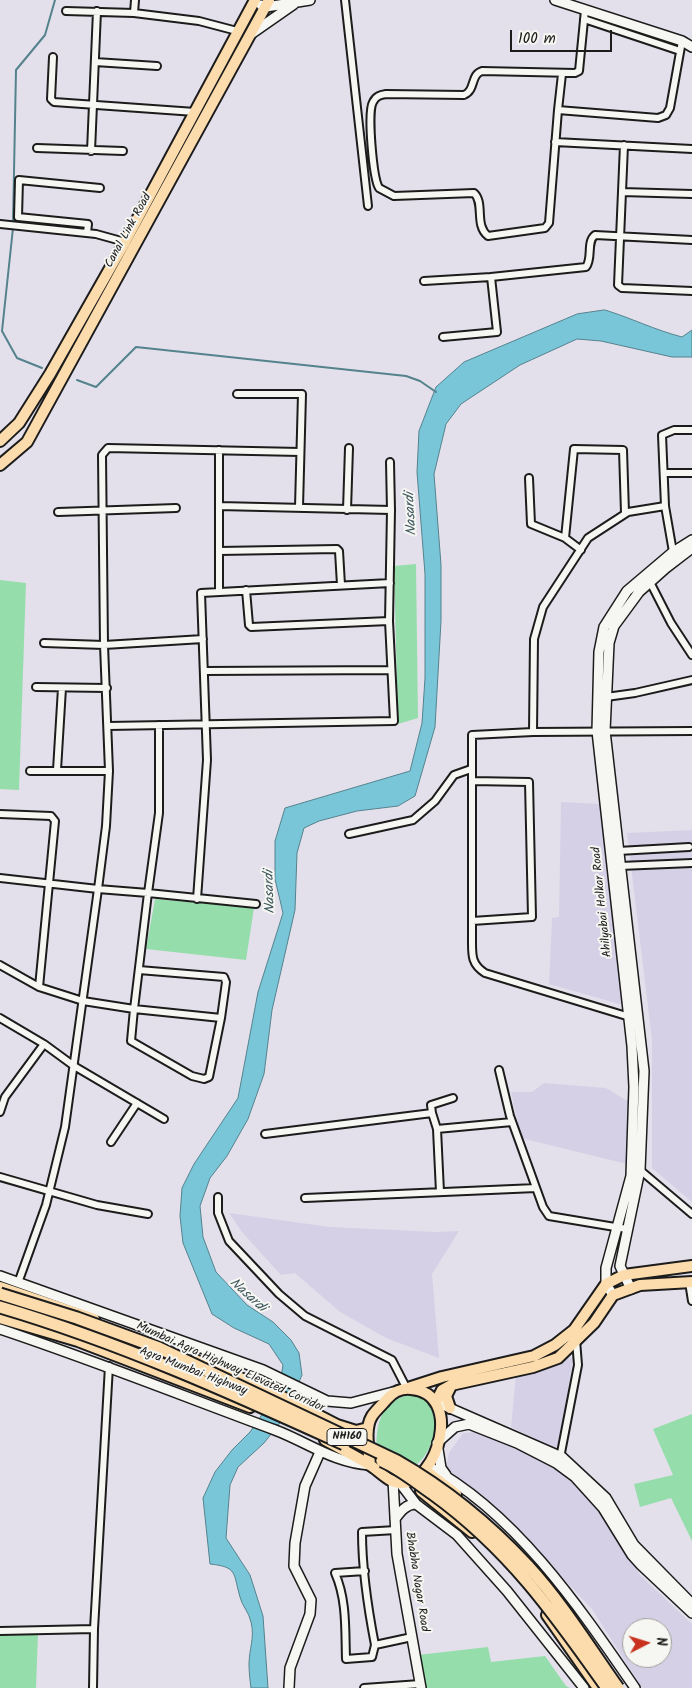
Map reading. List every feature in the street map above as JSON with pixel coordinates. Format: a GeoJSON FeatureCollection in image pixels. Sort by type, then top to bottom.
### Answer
{"type":"FeatureCollection","features":[{"type":"Feature","properties":{"kind":"highway","name":"Mumbai Agra Highway Elevated Corridor"},"geometry":{"type":"LineString","coordinates":[[0,1294],[77,1318],[159,1348],[398,1461],[427,1478],[493,1532],[528,1566],[558,1602],[618,1688]]}},
{"type":"Feature","properties":{"kind":"highway","name":"Mumbai Agra Highway Elevated Corridor"},"geometry":{"type":"LineString","coordinates":[[0,1307],[154,1360],[249,1400],[387,1464],[450,1507],[504,1554],[535,1588],[607,1688]]}},
{"type":"Feature","properties":{"kind":"main road","name":"Canal Link Road"},"geometry":{"type":"LineString","coordinates":[[0,441],[19,423],[50,374],[125,242],[254,2]]}},
{"type":"Feature","properties":{"kind":"main road","name":"Canal Link Road"},"geometry":{"type":"LineString","coordinates":[[0,466],[27,442],[268,3]]}},
{"type":"Feature","properties":{"kind":"main road"},"geometry":{"type":"LineString","coordinates":[[598,1688],[516,1574],[481,1539],[400,1481],[382,1475],[370,1465],[368,1428],[372,1416],[393,1392],[534,1356],[555,1345],[574,1330],[606,1284],[624,1275],[692,1266]]}},
{"type":"Feature","properties":{"kind":"main road"},"geometry":{"type":"LineString","coordinates":[[436,1402],[442,1390],[451,1386],[533,1367],[558,1358],[594,1323],[613,1296],[635,1287],[691,1282]]}},
{"type":"Feature","properties":{"kind":"main road"},"geometry":{"type":"LineString","coordinates":[[0,1287],[77,1312],[264,1388],[337,1425],[356,1431],[368,1428]]}},
{"type":"Feature","properties":{"kind":"main road","name":"Agra Mumbai Highway"},"geometry":{"type":"LineString","coordinates":[[0,1318],[78,1341],[296,1426],[370,1465]]}},
{"type":"Feature","properties":{"kind":"main road"},"geometry":{"type":"LineString","coordinates":[[450,1408],[446,1396],[451,1386]]}},
{"type":"Feature","properties":{"kind":"main road"},"geometry":{"type":"LineString","coordinates":[[400,1481],[427,1468],[442,1425],[441,1412],[436,1402],[424,1392],[407,1389]]}},
{"type":"Feature","properties":{"kind":"main road"},"geometry":{"type":"LineString","coordinates":[[427,1468],[499,1530],[535,1566],[563,1601],[623,1688]]}},
{"type":"Feature","properties":{"kind":"street"},"geometry":{"type":"LineString","coordinates":[[134,13],[135,0]]}},
{"type":"Feature","properties":{"kind":"street"},"geometry":{"type":"LineString","coordinates":[[254,2],[310,0]]}},
{"type":"Feature","properties":{"kind":"street"},"geometry":{"type":"LineString","coordinates":[[345,0],[368,206]]}},
{"type":"Feature","properties":{"kind":"street"},"geometry":{"type":"LineString","coordinates":[[555,0],[585,15],[680,51]]}},
{"type":"Feature","properties":{"kind":"street"},"geometry":{"type":"LineString","coordinates":[[251,34],[295,1]]}},
{"type":"Feature","properties":{"kind":"street"},"geometry":{"type":"LineString","coordinates":[[66,11],[134,13],[198,21],[237,31]]}},
{"type":"Feature","properties":{"kind":"street"},"geometry":{"type":"LineString","coordinates":[[92,151],[97,11]]}},
{"type":"Feature","properties":{"kind":"street"},"geometry":{"type":"LineString","coordinates":[[585,15],[682,41],[692,47]]}},
{"type":"Feature","properties":{"kind":"street"},"geometry":{"type":"LineString","coordinates":[[562,74],[547,226],[493,237],[488,236],[483,231],[477,198],[474,193],[394,196],[379,188],[375,178],[370,113],[374,100],[382,94],[468,94],[475,75],[482,70],[576,73],[579,71],[585,15]]}},
{"type":"Feature","properties":{"kind":"street"},"geometry":{"type":"LineString","coordinates":[[558,110],[662,117],[670,108],[682,41]]}},
{"type":"Feature","properties":{"kind":"street"},"geometry":{"type":"LineString","coordinates":[[53,57],[52,101],[93,106],[195,112]]}},
{"type":"Feature","properties":{"kind":"street"},"geometry":{"type":"LineString","coordinates":[[95,62],[156,66]]}},
{"type":"Feature","properties":{"kind":"street"},"geometry":{"type":"LineString","coordinates":[[554,142],[692,149]]}},
{"type":"Feature","properties":{"kind":"street"},"geometry":{"type":"LineString","coordinates":[[624,145],[619,237],[619,287],[692,291]]}},
{"type":"Feature","properties":{"kind":"street"},"geometry":{"type":"LineString","coordinates":[[37,148],[123,151]]}},
{"type":"Feature","properties":{"kind":"street"},"geometry":{"type":"LineString","coordinates":[[87,234],[88,224],[18,217],[19,180],[100,188]]}},
{"type":"Feature","properties":{"kind":"street"},"geometry":{"type":"LineString","coordinates":[[622,192],[692,194]]}},
{"type":"Feature","properties":{"kind":"street"},"geometry":{"type":"LineString","coordinates":[[24,218],[24,227]]}},
{"type":"Feature","properties":{"kind":"street"},"geometry":{"type":"LineString","coordinates":[[0,224],[87,234],[125,242]]}},
{"type":"Feature","properties":{"kind":"street"},"geometry":{"type":"LineString","coordinates":[[424,281],[491,278],[586,267],[590,262],[593,236],[692,240]]}},
{"type":"Feature","properties":{"kind":"street"},"geometry":{"type":"LineString","coordinates":[[443,337],[497,332],[491,278]]}},
{"type":"Feature","properties":{"kind":"street"},"geometry":{"type":"LineString","coordinates":[[238,394],[302,394],[299,507]]}},
{"type":"Feature","properties":{"kind":"street"},"geometry":{"type":"LineString","coordinates":[[28,410],[39,420]]}},
{"type":"Feature","properties":{"kind":"street"},"geometry":{"type":"LineString","coordinates":[[674,552],[665,506],[662,435],[674,430],[692,430]]}},
{"type":"Feature","properties":{"kind":"street"},"geometry":{"type":"LineString","coordinates":[[18,1283],[50,1190],[65,1127],[106,826],[108,726],[104,644],[102,455],[108,448],[300,452]]}},
{"type":"Feature","properties":{"kind":"street"},"geometry":{"type":"LineString","coordinates":[[347,510],[349,448]]}},
{"type":"Feature","properties":{"kind":"street"},"geometry":{"type":"LineString","coordinates":[[565,538],[574,449],[623,450],[625,513]]}},
{"type":"Feature","properties":{"kind":"street"},"geometry":{"type":"LineString","coordinates":[[219,450],[219,591]]}},
{"type":"Feature","properties":{"kind":"street"},"geometry":{"type":"LineString","coordinates":[[108,726],[394,721],[389,621],[390,462]]}},
{"type":"Feature","properties":{"kind":"street"},"geometry":{"type":"LineString","coordinates":[[664,473],[692,473]]}},
{"type":"Feature","properties":{"kind":"street"},"geometry":{"type":"LineString","coordinates":[[529,478],[531,524],[565,538],[581,550]]}},
{"type":"Feature","properties":{"kind":"street"},"geometry":{"type":"LineString","coordinates":[[219,506],[390,510]]}},
{"type":"Feature","properties":{"kind":"street"},"geometry":{"type":"LineString","coordinates":[[534,732],[534,639],[543,607],[588,538],[625,513],[665,506]]}},
{"type":"Feature","properties":{"kind":"street"},"geometry":{"type":"LineString","coordinates":[[58,512],[104,512],[176,508]]}},
{"type":"Feature","properties":{"kind":"street","name":"Ahilyabai Holkar Road"},"geometry":{"type":"LineString","coordinates":[[635,1287],[624,1275],[620,1266],[622,1228],[631,1176],[634,1087],[601,731],[598,652],[604,626],[627,591],[674,552],[692,540]]}},
{"type":"Feature","properties":{"kind":"street","name":"Ahilyabai Holkar Road"},"geometry":{"type":"LineString","coordinates":[[606,1284],[606,1268],[622,1228],[640,1170],[644,1071],[620,866],[601,731],[606,696],[609,642],[614,626],[624,610],[650,582],[692,548]]}},
{"type":"Feature","properties":{"kind":"street"},"geometry":{"type":"LineString","coordinates":[[219,551],[337,549],[339,551],[341,585]]}},
{"type":"Feature","properties":{"kind":"street"},"geometry":{"type":"LineString","coordinates":[[650,582],[671,623],[692,655]]}},
{"type":"Feature","properties":{"kind":"street"},"geometry":{"type":"LineString","coordinates":[[197,899],[207,760],[200,596],[203,592],[390,583]]}},
{"type":"Feature","properties":{"kind":"street"},"geometry":{"type":"LineString","coordinates":[[246,590],[249,625],[251,627],[389,621]]}},
{"type":"Feature","properties":{"kind":"street"},"geometry":{"type":"LineString","coordinates":[[44,643],[104,644],[203,639]]}},
{"type":"Feature","properties":{"kind":"street"},"geometry":{"type":"LineString","coordinates":[[204,671],[391,670]]}},
{"type":"Feature","properties":{"kind":"street"},"geometry":{"type":"LineString","coordinates":[[606,696],[635,693],[692,680]]}},
{"type":"Feature","properties":{"kind":"street"},"geometry":{"type":"LineString","coordinates":[[36,687],[107,688]]}},
{"type":"Feature","properties":{"kind":"street"},"geometry":{"type":"LineString","coordinates":[[57,770],[62,688]]}},
{"type":"Feature","properties":{"kind":"street"},"geometry":{"type":"LineString","coordinates":[[139,970],[224,977],[226,982],[221,1018],[209,1077],[204,1079],[192,1076],[131,1041],[134,1009],[148,892],[159,812],[159,725]]}},
{"type":"Feature","properties":{"kind":"street"},"geometry":{"type":"LineString","coordinates":[[639,1018],[628,1017],[485,973],[477,968],[472,961],[472,735],[534,732],[692,731]]}},
{"type":"Feature","properties":{"kind":"street"},"geometry":{"type":"LineString","coordinates":[[350,834],[413,820],[435,801],[454,775],[471,769]]}},
{"type":"Feature","properties":{"kind":"street"},"geometry":{"type":"LineString","coordinates":[[30,771],[108,771]]}},
{"type":"Feature","properties":{"kind":"street"},"geometry":{"type":"LineString","coordinates":[[472,781],[529,782],[532,916],[472,920]]}},
{"type":"Feature","properties":{"kind":"street"},"geometry":{"type":"LineString","coordinates":[[0,814],[53,818],[39,986]]}},
{"type":"Feature","properties":{"kind":"street"},"geometry":{"type":"LineString","coordinates":[[618,851],[689,847]]}},
{"type":"Feature","properties":{"kind":"street"},"geometry":{"type":"LineString","coordinates":[[620,866],[692,863]]}},
{"type":"Feature","properties":{"kind":"street"},"geometry":{"type":"LineString","coordinates":[[0,878],[256,904]]}},
{"type":"Feature","properties":{"kind":"street"},"geometry":{"type":"LineString","coordinates":[[0,965],[39,986],[83,1001],[134,1009],[221,1018]]}},
{"type":"Feature","properties":{"kind":"street"},"geometry":{"type":"LineString","coordinates":[[0,1018],[44,1044],[74,1066],[164,1120]]}},
{"type":"Feature","properties":{"kind":"street"},"geometry":{"type":"LineString","coordinates":[[0,1112],[2,1096],[44,1044]]}},
{"type":"Feature","properties":{"kind":"street"},"geometry":{"type":"LineString","coordinates":[[499,1070],[512,1122],[536,1188],[549,1216],[622,1228]]}},
{"type":"Feature","properties":{"kind":"street"},"geometry":{"type":"LineString","coordinates":[[440,1192],[437,1129],[431,1105],[453,1098]]}},
{"type":"Feature","properties":{"kind":"street"},"geometry":{"type":"LineString","coordinates":[[111,1142],[137,1103]]}},
{"type":"Feature","properties":{"kind":"street"},"geometry":{"type":"LineString","coordinates":[[265,1134],[432,1113]]}},
{"type":"Feature","properties":{"kind":"street"},"geometry":{"type":"LineString","coordinates":[[437,1129],[512,1122]]}},
{"type":"Feature","properties":{"kind":"street"},"geometry":{"type":"LineString","coordinates":[[640,1170],[692,1214]]}},
{"type":"Feature","properties":{"kind":"street"},"geometry":{"type":"LineString","coordinates":[[0,1177],[97,1205],[148,1214]]}},
{"type":"Feature","properties":{"kind":"street"},"geometry":{"type":"LineString","coordinates":[[304,1198],[536,1188]]}},
{"type":"Feature","properties":{"kind":"street"},"geometry":{"type":"LineString","coordinates":[[218,1198],[218,1213],[229,1241],[279,1294],[305,1316],[392,1360],[407,1389]]}},
{"type":"Feature","properties":{"kind":"street"},"geometry":{"type":"LineString","coordinates":[[0,1276],[263,1370],[327,1401],[351,1403],[393,1392]]}},
{"type":"Feature","properties":{"kind":"street"},"geometry":{"type":"LineString","coordinates":[[691,1282],[692,1301]]}},
{"type":"Feature","properties":{"kind":"street"},"geometry":{"type":"LineString","coordinates":[[606,1284],[613,1296]]}},
{"type":"Feature","properties":{"kind":"street"},"geometry":{"type":"LineString","coordinates":[[0,1329],[109,1366],[251,1421],[351,1464],[370,1465]]}},
{"type":"Feature","properties":{"kind":"street"},"geometry":{"type":"LineString","coordinates":[[559,1460],[578,1365],[574,1330]]}},
{"type":"Feature","properties":{"kind":"street"},"geometry":{"type":"LineString","coordinates":[[94,1688],[94,1629],[109,1366]]}},
{"type":"Feature","properties":{"kind":"street"},"geometry":{"type":"LineString","coordinates":[[436,1402],[517,1443],[559,1460],[603,1508],[632,1555],[692,1604]]}},
{"type":"Feature","properties":{"kind":"street"},"geometry":{"type":"LineString","coordinates":[[471,1421],[455,1427],[437,1443],[441,1468],[446,1475],[495,1515],[558,1579],[635,1688]]}},
{"type":"Feature","properties":{"kind":"street"},"geometry":{"type":"LineString","coordinates":[[289,1688],[290,1668],[310,1614],[311,1600],[294,1566],[294,1543],[305,1486],[320,1452]]}},
{"type":"Feature","properties":{"kind":"street"},"geometry":{"type":"LineString","coordinates":[[427,1468],[446,1475]]}},
{"type":"Feature","properties":{"kind":"street"},"geometry":{"type":"LineString","coordinates":[[400,1481],[416,1504],[457,1536],[507,1591],[584,1688]]}},
{"type":"Feature","properties":{"kind":"street","name":"Bhabha Nagar Road"},"geometry":{"type":"LineString","coordinates":[[400,1481],[395,1520],[397,1554],[421,1686]]}},
{"type":"Feature","properties":{"kind":"street"},"geometry":{"type":"LineString","coordinates":[[395,1520],[410,1504],[416,1504]]}},
{"type":"Feature","properties":{"kind":"street"},"geometry":{"type":"LineString","coordinates":[[365,1571],[335,1573],[340,1584],[344,1606],[346,1659],[372,1657],[375,1645],[362,1532],[396,1530]]}},
{"type":"Feature","properties":{"kind":"street"},"geometry":{"type":"LineString","coordinates":[[654,1573],[692,1613]]}},
{"type":"Feature","properties":{"kind":"street"},"geometry":{"type":"LineString","coordinates":[[0,1631],[94,1629]]}},
{"type":"Feature","properties":{"kind":"street"},"geometry":{"type":"LineString","coordinates":[[375,1645],[412,1636]]}},
{"type":"Feature","properties":{"kind":"street"},"geometry":{"type":"LineString","coordinates":[[364,1688],[421,1686]]}},
{"type":"Feature","properties":{"kind":"shaded area"},"geometry":{"type":"Polygon","coordinates":[[[561,802],[600,804],[623,1005],[549,984],[552,918],[559,917],[561,802]]]}},
{"type":"Feature","properties":{"kind":"shaded area"},"geometry":{"type":"Polygon","coordinates":[[[692,830],[692,1202],[652,1168],[652,1040],[627,833],[692,830]]]}},
{"type":"Feature","properties":{"kind":"shaded area"},"geometry":{"type":"Polygon","coordinates":[[[544,1083],[606,1088],[629,1102],[627,1164],[521,1138],[511,1092],[532,1092],[544,1083]]]}},
{"type":"Feature","properties":{"kind":"shaded area"},"geometry":{"type":"Polygon","coordinates":[[[229,1213],[330,1227],[437,1232],[459,1231],[432,1274],[439,1358],[386,1338],[340,1312],[295,1273],[281,1275],[242,1232],[229,1213]]]}},
{"type":"Feature","properties":{"kind":"shaded area"},"geometry":{"type":"Polygon","coordinates":[[[573,1357],[559,1450],[511,1427],[516,1375],[573,1357]]]}},
{"type":"Feature","properties":{"kind":"shaded area"},"geometry":{"type":"Polygon","coordinates":[[[477,1432],[550,1463],[578,1487],[595,1507],[641,1576],[692,1624],[692,1688],[642,1688],[629,1668],[672,1668],[672,1618],[622,1618],[622,1656],[592,1609],[524,1537],[446,1467],[449,1453],[463,1433],[477,1432]]]}},
{"type":"Feature","properties":{"kind":"green space"},"geometry":{"type":"Polygon","coordinates":[[[416,564],[418,718],[398,724],[394,566],[416,564]]]}},
{"type":"Feature","properties":{"kind":"green space"},"geometry":{"type":"Polygon","coordinates":[[[0,580],[26,583],[19,790],[0,789],[0,580]]]}},
{"type":"Feature","properties":{"kind":"green space"},"geometry":{"type":"Polygon","coordinates":[[[155,899],[254,908],[246,960],[146,949],[155,899]]]}},
{"type":"Feature","properties":{"kind":"green space"},"geometry":{"type":"Polygon","coordinates":[[[407,1395],[417,1396],[424,1400],[430,1406],[435,1422],[432,1440],[427,1451],[422,1460],[411,1469],[383,1462],[377,1458],[377,1438],[380,1420],[389,1405],[407,1395]]]}},
{"type":"Feature","properties":{"kind":"green space"},"geometry":{"type":"Polygon","coordinates":[[[692,1414],[692,1541],[671,1498],[640,1507],[634,1484],[673,1475],[653,1429],[692,1414]]]}},
{"type":"Feature","properties":{"kind":"green space"},"geometry":{"type":"Polygon","coordinates":[[[0,1633],[38,1633],[36,1688],[0,1688],[0,1633]]]}},
{"type":"Feature","properties":{"kind":"green space"},"geometry":{"type":"Polygon","coordinates":[[[488,1647],[491,1662],[545,1656],[566,1686],[570,1688],[424,1688],[418,1655],[488,1647]]]}},
{"type":"Feature","properties":{"kind":"water"},"geometry":{"type":"Polygon","coordinates":[[[605,310],[682,337],[692,330],[692,357],[672,357],[601,341],[577,339],[520,365],[461,404],[446,424],[434,474],[441,565],[441,621],[435,727],[415,796],[398,806],[357,811],[319,821],[304,828],[297,853],[295,910],[272,1010],[264,1074],[248,1119],[227,1156],[210,1178],[200,1206],[203,1237],[216,1272],[247,1305],[273,1322],[291,1340],[299,1353],[302,1375],[283,1419],[264,1443],[238,1467],[230,1485],[226,1538],[250,1575],[263,1616],[268,1688],[251,1688],[249,1664],[252,1633],[251,1622],[241,1600],[233,1573],[226,1567],[210,1564],[203,1498],[215,1472],[232,1450],[250,1432],[279,1390],[283,1365],[269,1344],[234,1328],[212,1314],[183,1243],[180,1216],[182,1188],[194,1164],[238,1098],[258,992],[283,913],[275,879],[275,841],[285,808],[410,771],[422,723],[425,678],[425,574],[417,472],[419,431],[436,387],[464,362],[577,314],[605,310]]]}},
{"type":"Feature","properties":{"kind":"waterway"},"geometry":{"type":"LineString","coordinates":[[13,223],[16,70],[45,35],[55,0]]}},
{"type":"Feature","properties":{"kind":"waterway"},"geometry":{"type":"LineString","coordinates":[[13,228],[2,331],[17,358],[42,368]]}},
{"type":"Feature","properties":{"kind":"waterway"},"geometry":{"type":"LineString","coordinates":[[77,380],[96,387],[136,347],[406,376],[420,381],[436,392]]}},
{"type":"Feature","properties":{"kind":"water label","name":"Nasardi"},"geometry":{"type":"Point","coordinates":[412,514]}},
{"type":"Feature","properties":{"kind":"water label","name":"Nasardi"},"geometry":{"type":"Point","coordinates":[271,892]}},
{"type":"Feature","properties":{"kind":"water label","name":"Nasardi"},"geometry":{"type":"Point","coordinates":[247,1296]}}]}
